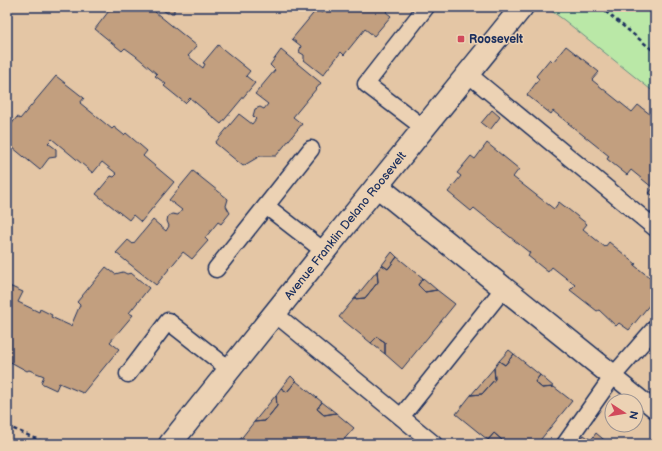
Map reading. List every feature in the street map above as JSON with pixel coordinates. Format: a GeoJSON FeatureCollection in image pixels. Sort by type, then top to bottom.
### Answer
{"type":"FeatureCollection","features":[{"type":"Feature","properties":{"kind":"street","name":"Avenue Franklin Delano Roosevelt"},"geometry":{"type":"LineString","coordinates":[[170,444],[522,7]]}},
{"type":"Feature","properties":{"kind":"street"},"geometry":{"type":"LineString","coordinates":[[377,186],[613,376]]}},
{"type":"Feature","properties":{"kind":"lane"},"geometry":{"type":"LineString","coordinates":[[424,128],[366,84],[426,7]]}},
{"type":"Feature","properties":{"kind":"lane"},"geometry":{"type":"LineString","coordinates":[[468,74],[655,228]]}},
{"type":"Feature","properties":{"kind":"lane"},"geometry":{"type":"LineString","coordinates":[[216,269],[311,150]]}},
{"type":"Feature","properties":{"kind":"lane"},"geometry":{"type":"LineString","coordinates":[[266,206],[324,251]]}},
{"type":"Feature","properties":{"kind":"lane"},"geometry":{"type":"LineString","coordinates":[[401,417],[504,288]]}},
{"type":"Feature","properties":{"kind":"lane"},"geometry":{"type":"LineString","coordinates":[[274,313],[434,444]]}},
{"type":"Feature","properties":{"kind":"lane"},"geometry":{"type":"LineString","coordinates":[[128,374],[168,321],[229,369]]}},
{"type":"Feature","properties":{"kind":"lane"},"geometry":{"type":"LineString","coordinates":[[565,444],[613,376],[655,328]]}},
{"type":"Feature","properties":{"kind":"lane"},"geometry":{"type":"LineString","coordinates":[[613,376],[655,410]]}},
{"type":"Feature","properties":{"kind":"path"},"geometry":{"type":"LineString","coordinates":[[600,7],[655,52]]}},
{"type":"Feature","properties":{"kind":"path"},"geometry":{"type":"LineString","coordinates":[[7,426],[48,444]]}},
{"type":"Feature","properties":{"kind":"green space"},"geometry":{"type":"Polygon","coordinates":[[[546,7],[655,7],[655,93],[564,20],[546,7]]]}},
{"type":"Feature","properties":{"kind":"building"},"geometry":{"type":"Polygon","coordinates":[[[112,7],[159,7],[155,12],[197,46],[188,56],[203,68],[205,64],[203,63],[218,45],[250,71],[246,76],[255,83],[221,124],[190,98],[185,103],[164,86],[166,84],[155,76],[157,74],[136,56],[125,48],[122,51],[95,29],[112,7]]]}},
{"type":"Feature","properties":{"kind":"building"},"geometry":{"type":"Polygon","coordinates":[[[159,7],[174,7],[174,13],[167,13],[159,7]]]}},
{"type":"Feature","properties":{"kind":"building"},"geometry":{"type":"Polygon","coordinates":[[[327,7],[390,7],[386,12],[391,16],[374,36],[365,29],[344,55],[341,52],[323,75],[304,60],[304,55],[299,52],[301,46],[292,39],[317,9],[322,13],[327,7]]]}},
{"type":"Feature","properties":{"kind":"building"},"geometry":{"type":"Polygon","coordinates":[[[566,46],[599,72],[592,80],[632,112],[638,105],[655,118],[655,197],[649,193],[653,188],[631,170],[627,175],[607,159],[609,156],[553,111],[551,114],[527,95],[539,79],[536,76],[550,59],[553,62],[566,46]]]}},
{"type":"Feature","properties":{"kind":"building"},"geometry":{"type":"Polygon","coordinates":[[[281,50],[321,83],[293,117],[302,124],[276,156],[260,156],[243,166],[215,143],[239,114],[252,124],[256,119],[253,116],[255,109],[260,107],[264,109],[268,104],[255,94],[275,70],[270,65],[281,50]]]}},
{"type":"Feature","properties":{"kind":"building"},"geometry":{"type":"Polygon","coordinates":[[[56,76],[84,98],[80,103],[112,129],[114,127],[124,135],[126,133],[147,151],[143,156],[174,182],[141,222],[133,215],[129,220],[96,194],[111,176],[114,177],[117,174],[102,162],[93,173],[52,139],[48,143],[56,149],[56,157],[49,158],[40,170],[7,143],[7,130],[17,117],[20,119],[56,76]]]}},
{"type":"Feature","properties":{"kind":"building"},"geometry":{"type":"Polygon","coordinates":[[[492,110],[500,117],[490,130],[481,123],[492,110]]]}},
{"type":"Feature","properties":{"kind":"building"},"geometry":{"type":"Polygon","coordinates":[[[487,143],[519,169],[513,177],[554,209],[559,202],[587,224],[583,229],[605,247],[609,242],[654,281],[651,284],[655,287],[655,298],[629,330],[619,323],[616,326],[599,310],[597,311],[570,290],[575,285],[552,267],[548,272],[528,256],[530,253],[474,208],[471,211],[448,192],[461,176],[457,173],[471,156],[475,159],[487,143]]]}},
{"type":"Feature","properties":{"kind":"building"},"geometry":{"type":"Polygon","coordinates":[[[193,171],[228,199],[226,206],[230,213],[221,224],[218,222],[205,238],[208,241],[192,259],[183,252],[156,285],[116,253],[128,240],[133,244],[153,220],[166,231],[169,226],[167,221],[168,216],[172,214],[178,215],[182,210],[169,200],[193,171]]]}},
{"type":"Feature","properties":{"kind":"building"},"geometry":{"type":"Polygon","coordinates":[[[392,252],[397,257],[388,269],[382,265],[392,252]]]}},
{"type":"Feature","properties":{"kind":"building"},"geometry":{"type":"Polygon","coordinates":[[[397,257],[423,278],[418,285],[425,292],[437,290],[455,304],[402,369],[385,354],[385,342],[377,337],[371,343],[339,317],[354,299],[365,298],[378,282],[377,271],[382,265],[388,269],[397,257]]]}},
{"type":"Feature","properties":{"kind":"building"},"geometry":{"type":"Polygon","coordinates":[[[106,267],[115,274],[123,272],[127,274],[131,273],[149,288],[129,313],[133,315],[110,342],[119,349],[83,393],[59,383],[56,390],[41,383],[44,376],[29,370],[27,371],[7,360],[7,285],[23,292],[18,302],[39,312],[40,309],[52,315],[51,317],[71,326],[80,305],[77,302],[106,267]]]}},
{"type":"Feature","properties":{"kind":"building"},"geometry":{"type":"Polygon","coordinates":[[[377,271],[378,282],[365,298],[354,299],[377,271]]]}},
{"type":"Feature","properties":{"kind":"building"},"geometry":{"type":"Polygon","coordinates":[[[423,278],[437,290],[425,292],[418,285],[423,278]]]}},
{"type":"Feature","properties":{"kind":"building"},"geometry":{"type":"Polygon","coordinates":[[[377,337],[385,342],[385,354],[371,343],[377,337]]]}},
{"type":"Feature","properties":{"kind":"building"},"geometry":{"type":"Polygon","coordinates":[[[509,350],[514,354],[505,365],[499,361],[509,350]]]}},
{"type":"Feature","properties":{"kind":"building"},"geometry":{"type":"Polygon","coordinates":[[[514,354],[540,375],[535,382],[542,388],[554,387],[572,401],[537,444],[502,444],[502,440],[494,433],[488,440],[456,414],[471,395],[482,394],[495,379],[494,368],[499,361],[505,365],[514,354]]]}},
{"type":"Feature","properties":{"kind":"building"},"geometry":{"type":"Polygon","coordinates":[[[494,368],[495,379],[482,394],[471,395],[494,368]]]}},
{"type":"Feature","properties":{"kind":"building"},"geometry":{"type":"Polygon","coordinates":[[[540,375],[554,387],[542,388],[535,382],[540,375]]]}},
{"type":"Feature","properties":{"kind":"building"},"geometry":{"type":"Polygon","coordinates":[[[291,376],[296,381],[287,392],[281,388],[291,376]]]}},
{"type":"Feature","properties":{"kind":"building"},"geometry":{"type":"Polygon","coordinates":[[[296,381],[322,402],[317,409],[324,415],[336,413],[354,428],[340,444],[243,444],[239,441],[254,422],[265,421],[277,406],[276,395],[281,388],[287,392],[296,381]]]}},
{"type":"Feature","properties":{"kind":"building"},"geometry":{"type":"Polygon","coordinates":[[[276,395],[277,406],[265,421],[254,422],[276,395]]]}},
{"type":"Feature","properties":{"kind":"building"},"geometry":{"type":"Polygon","coordinates":[[[322,402],[336,413],[324,415],[317,409],[322,402]]]}},
{"type":"Feature","properties":{"kind":"building"},"geometry":{"type":"Polygon","coordinates":[[[494,433],[502,440],[502,444],[493,444],[488,440],[494,433]]]}},
{"type":"Feature","properties":{"kind":"building"},"geometry":{"type":"Polygon","coordinates":[[[596,433],[609,444],[577,444],[584,435],[591,440],[596,433]]]}},
{"type":"Feature","properties":{"kind":"place","name":"Roosevelt"},"geometry":{"type":"Point","coordinates":[461,39]}}]}
